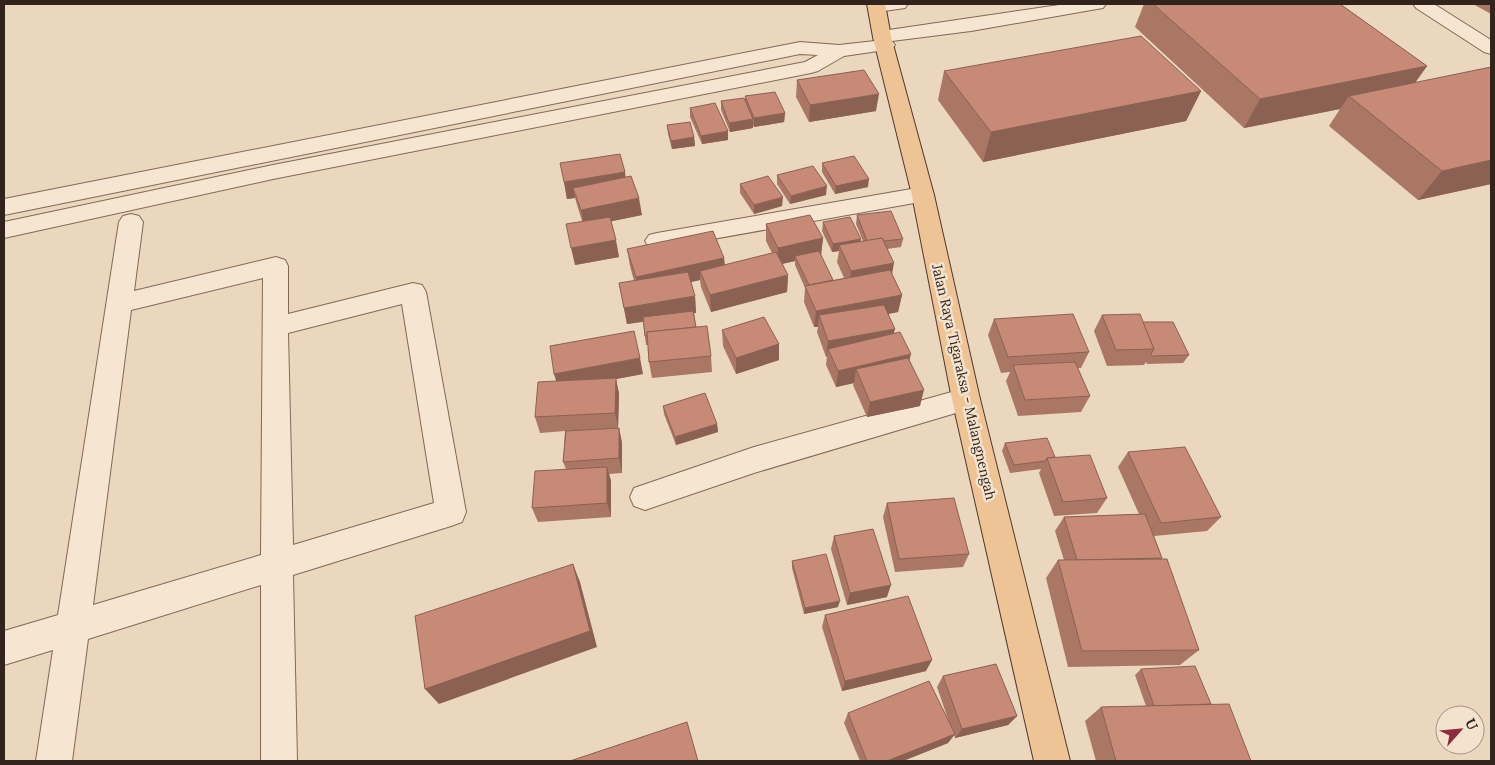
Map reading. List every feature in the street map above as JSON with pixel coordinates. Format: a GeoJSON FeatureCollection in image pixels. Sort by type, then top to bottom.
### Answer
{"type":"FeatureCollection","features":[{"type":"Feature","properties":{"kind":"main road","name":"Jalan Raya Tigaraksa - Malangnengah"},"geometry":{"type":"LineString","coordinates":[[884,5],[883,41],[923,195],[966,399],[1052,761]]}},
{"type":"Feature","properties":{"kind":"street"},"geometry":{"type":"LineString","coordinates":[[4,230],[273,172],[811,67],[838,52],[883,41],[1097,4]]}},
{"type":"Feature","properties":{"kind":"street"},"geometry":{"type":"LineString","coordinates":[[1422,4],[1491,48]]}},
{"type":"Feature","properties":{"kind":"street"},"geometry":{"type":"LineString","coordinates":[[4,207],[800,48],[838,52]]}},
{"type":"Feature","properties":{"kind":"street"},"geometry":{"type":"LineString","coordinates":[[657,241],[923,195]]}},
{"type":"Feature","properties":{"kind":"street"},"geometry":{"type":"LineString","coordinates":[[54,761],[131,222]]}},
{"type":"Feature","properties":{"kind":"street"},"geometry":{"type":"LineString","coordinates":[[119,304],[276,266],[279,761]]}},
{"type":"Feature","properties":{"kind":"street"},"geometry":{"type":"LineString","coordinates":[[4,648],[451,512],[413,292],[275,327]]}},
{"type":"Feature","properties":{"kind":"street"},"geometry":{"type":"LineString","coordinates":[[645,497],[754,460],[966,399]]}},
{"type":"Feature","properties":{"kind":"building"},"geometry":{"type":"Polygon","coordinates":[[[1153,4],[1340,4],[1427,66],[1260,99],[1153,4]]]}},
{"type":"Feature","properties":{"kind":"building"},"geometry":{"type":"Polygon","coordinates":[[[1141,36],[1201,91],[991,132],[944,71],[1141,36]]]}},
{"type":"Feature","properties":{"kind":"building"},"geometry":{"type":"Polygon","coordinates":[[[1491,67],[1491,160],[1442,171],[1349,96],[1491,67]]]}},
{"type":"Feature","properties":{"kind":"building"},"geometry":{"type":"Polygon","coordinates":[[[864,70],[879,94],[810,105],[797,80],[864,70]]]}},
{"type":"Feature","properties":{"kind":"building"},"geometry":{"type":"Polygon","coordinates":[[[775,92],[785,113],[754,118],[745,96],[775,92]]]}},
{"type":"Feature","properties":{"kind":"building"},"geometry":{"type":"Polygon","coordinates":[[[744,98],[753,119],[729,123],[721,101],[744,98]]]}},
{"type":"Feature","properties":{"kind":"building"},"geometry":{"type":"Polygon","coordinates":[[[715,103],[728,131],[701,136],[690,108],[715,103]]]}},
{"type":"Feature","properties":{"kind":"building"},"geometry":{"type":"Polygon","coordinates":[[[690,122],[694,137],[671,141],[667,125],[690,122]]]}},
{"type":"Feature","properties":{"kind":"building"},"geometry":{"type":"Polygon","coordinates":[[[620,154],[625,172],[564,182],[560,163],[620,154]]]}},
{"type":"Feature","properties":{"kind":"building"},"geometry":{"type":"Polygon","coordinates":[[[854,156],[869,179],[836,186],[822,163],[854,156]]]}},
{"type":"Feature","properties":{"kind":"building"},"geometry":{"type":"Polygon","coordinates":[[[813,166],[827,186],[791,196],[777,175],[813,166]]]}},
{"type":"Feature","properties":{"kind":"building"},"geometry":{"type":"Polygon","coordinates":[[[631,176],[639,198],[581,210],[573,188],[631,176]]]}},
{"type":"Feature","properties":{"kind":"building"},"geometry":{"type":"Polygon","coordinates":[[[768,176],[783,197],[754,205],[740,184],[768,176]]]}},
{"type":"Feature","properties":{"kind":"building"},"geometry":{"type":"Polygon","coordinates":[[[891,211],[903,239],[884,241],[882,238],[867,241],[857,215],[891,211]]]}},
{"type":"Feature","properties":{"kind":"building"},"geometry":{"type":"Polygon","coordinates":[[[810,215],[823,238],[778,248],[766,224],[810,215]]]}},
{"type":"Feature","properties":{"kind":"building"},"geometry":{"type":"Polygon","coordinates":[[[610,217],[616,240],[571,248],[566,224],[610,217]]]}},
{"type":"Feature","properties":{"kind":"building"},"geometry":{"type":"Polygon","coordinates":[[[850,217],[861,239],[833,244],[823,222],[850,217]]]}},
{"type":"Feature","properties":{"kind":"building"},"geometry":{"type":"Polygon","coordinates":[[[713,231],[724,258],[636,277],[627,249],[713,231]]]}},
{"type":"Feature","properties":{"kind":"building"},"geometry":{"type":"Polygon","coordinates":[[[882,238],[894,263],[851,271],[839,245],[882,238]]]}},
{"type":"Feature","properties":{"kind":"building"},"geometry":{"type":"Polygon","coordinates":[[[819,251],[833,280],[809,285],[795,256],[819,251]]]}},
{"type":"Feature","properties":{"kind":"building"},"geometry":{"type":"Polygon","coordinates":[[[776,252],[788,275],[710,295],[700,271],[776,252]]]}},
{"type":"Feature","properties":{"kind":"building"},"geometry":{"type":"Polygon","coordinates":[[[890,270],[902,295],[816,311],[805,286],[890,270]]]}},
{"type":"Feature","properties":{"kind":"building"},"geometry":{"type":"Polygon","coordinates":[[[688,272],[695,296],[624,308],[619,283],[688,272]]]}},
{"type":"Feature","properties":{"kind":"building"},"geometry":{"type":"Polygon","coordinates":[[[884,305],[895,329],[828,341],[819,315],[884,305]]]}},
{"type":"Feature","properties":{"kind":"building"},"geometry":{"type":"Polygon","coordinates":[[[693,311],[696,327],[647,332],[647,336],[645,336],[643,317],[693,311]]]}},
{"type":"Feature","properties":{"kind":"building"},"geometry":{"type":"Polygon","coordinates":[[[1073,314],[1089,352],[1008,357],[994,319],[1073,314]]]}},
{"type":"Feature","properties":{"kind":"building"},"geometry":{"type":"Polygon","coordinates":[[[1140,314],[1154,349],[1116,350],[1102,315],[1140,314]]]}},
{"type":"Feature","properties":{"kind":"building"},"geometry":{"type":"Polygon","coordinates":[[[764,317],[779,344],[736,358],[722,330],[764,317]]]}},
{"type":"Feature","properties":{"kind":"building"},"geometry":{"type":"Polygon","coordinates":[[[1143,322],[1173,322],[1189,355],[1152,356],[1151,354],[1154,349],[1143,322]]]}},
{"type":"Feature","properties":{"kind":"building"},"geometry":{"type":"Polygon","coordinates":[[[707,326],[711,356],[649,362],[647,332],[707,326]]]}},
{"type":"Feature","properties":{"kind":"building"},"geometry":{"type":"Polygon","coordinates":[[[634,331],[640,358],[554,374],[550,346],[634,331]]]}},
{"type":"Feature","properties":{"kind":"building"},"geometry":{"type":"Polygon","coordinates":[[[900,332],[911,354],[838,371],[828,349],[900,332]]]}},
{"type":"Feature","properties":{"kind":"building"},"geometry":{"type":"Polygon","coordinates":[[[908,358],[924,390],[870,402],[856,369],[908,358]]]}},
{"type":"Feature","properties":{"kind":"building"},"geometry":{"type":"Polygon","coordinates":[[[1075,362],[1090,396],[1025,400],[1013,365],[1075,362]]]}},
{"type":"Feature","properties":{"kind":"building"},"geometry":{"type":"Polygon","coordinates":[[[616,378],[615,413],[535,417],[538,382],[616,378]]]}},
{"type":"Feature","properties":{"kind":"building"},"geometry":{"type":"Polygon","coordinates":[[[705,393],[717,424],[675,437],[663,406],[705,393]]]}},
{"type":"Feature","properties":{"kind":"building"},"geometry":{"type":"Polygon","coordinates":[[[619,428],[619,458],[563,462],[566,431],[619,428]]]}},
{"type":"Feature","properties":{"kind":"building"},"geometry":{"type":"Polygon","coordinates":[[[1047,438],[1055,457],[1047,458],[1045,461],[1014,465],[1005,443],[1047,438]]]}},
{"type":"Feature","properties":{"kind":"building"},"geometry":{"type":"Polygon","coordinates":[[[1185,447],[1221,517],[1161,523],[1128,452],[1185,447]]]}},
{"type":"Feature","properties":{"kind":"building"},"geometry":{"type":"Polygon","coordinates":[[[1090,455],[1107,498],[1063,502],[1047,458],[1090,455]]]}},
{"type":"Feature","properties":{"kind":"building"},"geometry":{"type":"Polygon","coordinates":[[[607,467],[607,503],[532,508],[535,471],[607,467]]]}},
{"type":"Feature","properties":{"kind":"building"},"geometry":{"type":"Polygon","coordinates":[[[954,498],[969,554],[899,559],[887,503],[954,498]]]}},
{"type":"Feature","properties":{"kind":"building"},"geometry":{"type":"Polygon","coordinates":[[[1145,514],[1162,558],[1077,560],[1064,517],[1145,514]]]}},
{"type":"Feature","properties":{"kind":"building"},"geometry":{"type":"Polygon","coordinates":[[[873,529],[891,585],[850,593],[834,536],[873,529]]]}},
{"type":"Feature","properties":{"kind":"building"},"geometry":{"type":"Polygon","coordinates":[[[826,554],[840,601],[805,608],[792,561],[826,554]]]}},
{"type":"Feature","properties":{"kind":"building"},"geometry":{"type":"Polygon","coordinates":[[[1167,559],[1199,650],[1082,651],[1058,560],[1167,559]]]}},
{"type":"Feature","properties":{"kind":"building"},"geometry":{"type":"Polygon","coordinates":[[[573,564],[590,631],[425,689],[415,616],[573,564]]]}},
{"type":"Feature","properties":{"kind":"building"},"geometry":{"type":"Polygon","coordinates":[[[908,596],[932,660],[845,681],[825,615],[908,596]]]}},
{"type":"Feature","properties":{"kind":"building"},"geometry":{"type":"Polygon","coordinates":[[[996,664],[1017,716],[962,729],[943,676],[996,664]]]}},
{"type":"Feature","properties":{"kind":"building"},"geometry":{"type":"Polygon","coordinates":[[[1195,666],[1211,704],[1154,706],[1141,669],[1195,666]]]}},
{"type":"Feature","properties":{"kind":"building"},"geometry":{"type":"Polygon","coordinates":[[[929,681],[955,734],[887,761],[867,761],[848,713],[929,681]]]}},
{"type":"Feature","properties":{"kind":"building"},"geometry":{"type":"Polygon","coordinates":[[[1229,704],[1251,761],[1116,761],[1101,707],[1229,704]]]}},
{"type":"Feature","properties":{"kind":"building"},"geometry":{"type":"Polygon","coordinates":[[[687,722],[698,761],[570,761],[687,722]]]}}]}
